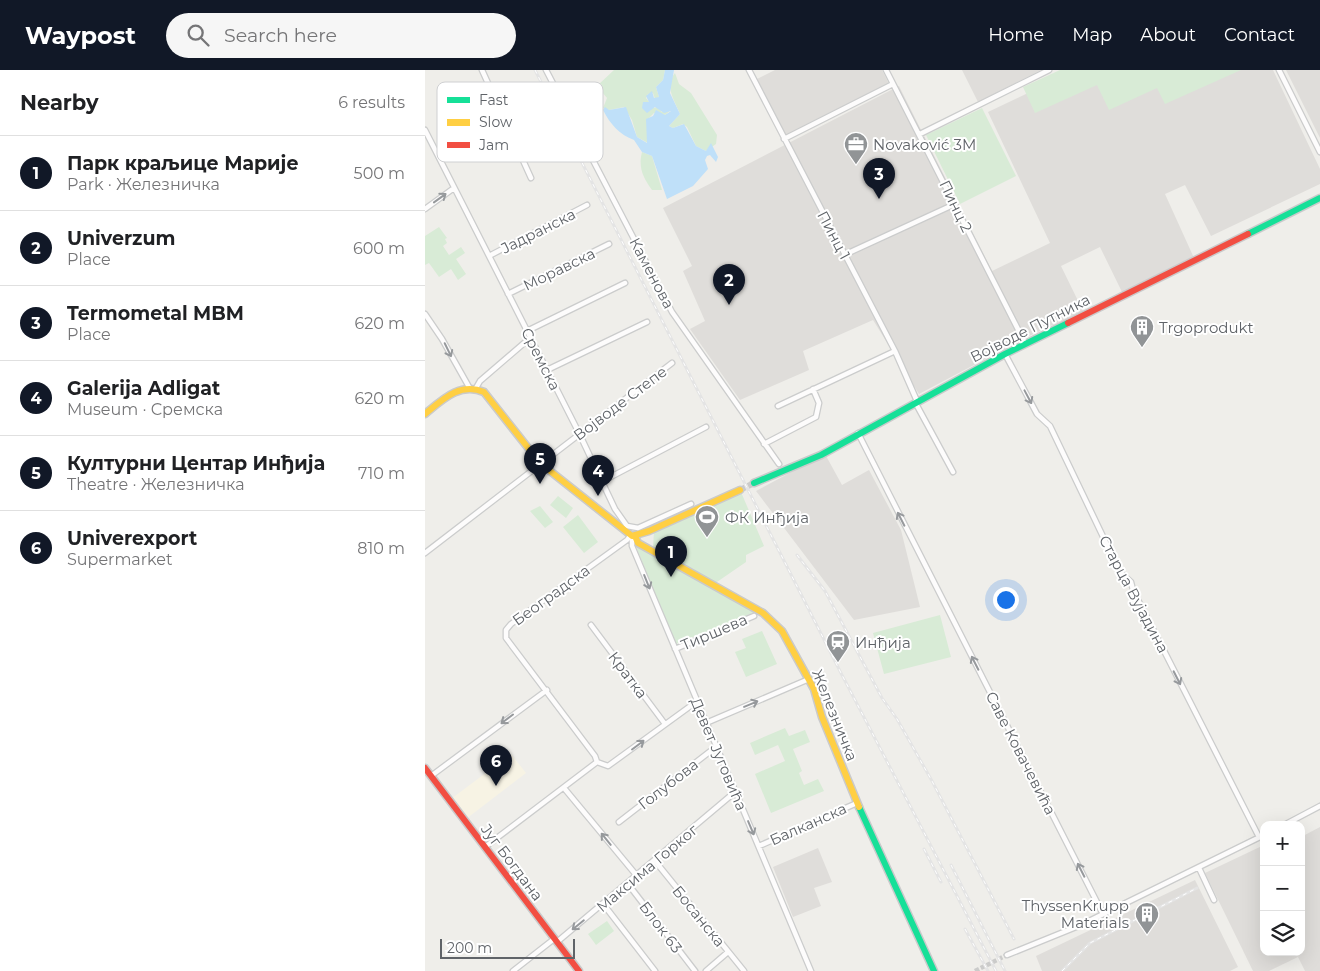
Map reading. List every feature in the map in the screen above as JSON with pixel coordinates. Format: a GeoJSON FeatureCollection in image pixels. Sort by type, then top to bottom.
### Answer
{"type":"FeatureCollection","features":[{"type":"Feature","properties":{"kind":"main road","name":"Војводе Путника"},"geometry":{"type":"LineString","coordinates":[[754,483],[821,454],[1025,343],[1320,198]]}},
{"type":"Feature","properties":{"kind":"main road"},"geometry":{"type":"LineString","coordinates":[[425,414],[447,396],[473,388]]}},
{"type":"Feature","properties":{"kind":"main road","name":"Железничка"},"geometry":{"type":"LineString","coordinates":[[473,388],[487,395],[540,463],[632,536],[638,543],[763,613],[782,631],[809,679],[820,706],[822,717],[857,803],[934,971]]}},
{"type":"Feature","properties":{"kind":"main road"},"geometry":{"type":"LineString","coordinates":[[632,536],[649,531],[739,490]]}},
{"type":"Feature","properties":{"kind":"main road"},"geometry":{"type":"LineString","coordinates":[[648,548],[646,541],[649,531]]}},
{"type":"Feature","properties":{"kind":"main road","name":"Југ Богдана"},"geometry":{"type":"LineString","coordinates":[[425,768],[579,971]]}},
{"type":"Feature","properties":{"kind":"street"},"geometry":{"type":"LineString","coordinates":[[482,70],[487,82]]}},
{"type":"Feature","properties":{"kind":"street","name":"Каменова"},"geometry":{"type":"LineString","coordinates":[[545,70],[551,82]]}},
{"type":"Feature","properties":{"kind":"street","name":"Пинц 1"},"geometry":{"type":"LineString","coordinates":[[749,70],[895,351],[916,402],[953,472]]}},
{"type":"Feature","properties":{"kind":"street","name":"Пинц 2"},"geometry":{"type":"LineString","coordinates":[[886,70],[1025,343]]}},
{"type":"Feature","properties":{"kind":"street"},"geometry":{"type":"LineString","coordinates":[[920,134],[1049,70]]}},
{"type":"Feature","properties":{"kind":"street"},"geometry":{"type":"LineString","coordinates":[[1279,70],[1320,152]]}},
{"type":"Feature","properties":{"kind":"street"},"geometry":{"type":"LineString","coordinates":[[784,140],[893,84]]}},
{"type":"Feature","properties":{"kind":"street","name":"Сремска"},"geometry":{"type":"LineString","coordinates":[[425,130],[437,154]]}},
{"type":"Feature","properties":{"kind":"street","name":"Сремска"},"geometry":{"type":"LineString","coordinates":[[441,162],[579,433],[615,509],[624,523],[634,528],[691,504]]}},
{"type":"Feature","properties":{"kind":"street"},"geometry":{"type":"LineString","coordinates":[[524,162],[531,178]]}},
{"type":"Feature","properties":{"kind":"street","name":"Каменова"},"geometry":{"type":"LineString","coordinates":[[593,162],[672,312],[779,464]]}},
{"type":"Feature","properties":{"kind":"street"},"geometry":{"type":"LineString","coordinates":[[425,209],[454,188]]}},
{"type":"Feature","properties":{"kind":"street"},"geometry":{"type":"LineString","coordinates":[[844,255],[955,204]]}},
{"type":"Feature","properties":{"kind":"street","name":"Јадранска"},"geometry":{"type":"LineString","coordinates":[[489,256],[587,205]]}},
{"type":"Feature","properties":{"kind":"street","name":"Моравска"},"geometry":{"type":"LineString","coordinates":[[508,294],[609,244]]}},
{"type":"Feature","properties":{"kind":"street"},"geometry":{"type":"LineString","coordinates":[[527,331],[625,283]]}},
{"type":"Feature","properties":{"kind":"street"},"geometry":{"type":"LineString","coordinates":[[425,314],[473,388],[530,338]]}},
{"type":"Feature","properties":{"kind":"street"},"geometry":{"type":"LineString","coordinates":[[547,370],[647,322]]}},
{"type":"Feature","properties":{"kind":"street"},"geometry":{"type":"LineString","coordinates":[[779,406],[895,351]]}},
{"type":"Feature","properties":{"kind":"street","name":"Старца Вујадина"},"geometry":{"type":"LineString","coordinates":[[1005,354],[1037,414],[1050,426],[1120,572],[1131,582],[1133,590],[1260,832]]}},
{"type":"Feature","properties":{"kind":"street","name":"Војводе Степе"},"geometry":{"type":"LineString","coordinates":[[425,553],[672,363]]}},
{"type":"Feature","properties":{"kind":"street"},"geometry":{"type":"LineString","coordinates":[[764,444],[816,416],[819,403],[813,390]]}},
{"type":"Feature","properties":{"kind":"street"},"geometry":{"type":"LineString","coordinates":[[603,481],[706,427]]}},
{"type":"Feature","properties":{"kind":"street","name":"Саве Ковачевића"},"geometry":{"type":"LineString","coordinates":[[858,433],[1103,914]]}},
{"type":"Feature","properties":{"kind":"street"},"geometry":{"type":"LineString","coordinates":[[607,518],[615,509]]}},
{"type":"Feature","properties":{"kind":"street","name":"Девет Југовића"},"geometry":{"type":"LineString","coordinates":[[632,536],[633,546],[696,702],[717,746],[811,971]]}},
{"type":"Feature","properties":{"kind":"street","name":"Београдска"},"geometry":{"type":"LineString","coordinates":[[597,762],[547,690],[506,638],[508,627],[632,536]]}},
{"type":"Feature","properties":{"kind":"street","name":"Тиршева"},"geometry":{"type":"LineString","coordinates":[[675,649],[754,616]]}},
{"type":"Feature","properties":{"kind":"street","name":"Кратка"},"geometry":{"type":"LineString","coordinates":[[591,625],[665,724]]}},
{"type":"Feature","properties":{"kind":"street"},"geometry":{"type":"LineString","coordinates":[[706,723],[809,679]]}},
{"type":"Feature","properties":{"kind":"street"},"geometry":{"type":"LineString","coordinates":[[431,776],[547,690]]}},
{"type":"Feature","properties":{"kind":"street"},"geometry":{"type":"LineString","coordinates":[[485,847],[597,762],[609,766],[696,702]]}},
{"type":"Feature","properties":{"kind":"street","name":"Голубова"},"geometry":{"type":"LineString","coordinates":[[619,822],[717,746]]}},
{"type":"Feature","properties":{"kind":"street"},"geometry":{"type":"LineString","coordinates":[[564,788],[637,876]]}},
{"type":"Feature","properties":{"kind":"street","name":"Максима Горког"},"geometry":{"type":"LineString","coordinates":[[513,971],[604,905],[735,792]]}},
{"type":"Feature","properties":{"kind":"street","name":"Балканска"},"geometry":{"type":"LineString","coordinates":[[759,846],[857,803]]}},
{"type":"Feature","properties":{"kind":"street"},"geometry":{"type":"LineString","coordinates":[[1292,821],[1320,806]]}},
{"type":"Feature","properties":{"kind":"street"},"geometry":{"type":"LineString","coordinates":[[1007,955],[1103,914],[1260,837]]}},
{"type":"Feature","properties":{"kind":"street","name":"Босанска"},"geometry":{"type":"LineString","coordinates":[[655,861],[744,971]]}},
{"type":"Feature","properties":{"kind":"street"},"geometry":{"type":"LineString","coordinates":[[1199,868],[1214,900]]}},
{"type":"Feature","properties":{"kind":"street","name":"Блок 63"},"geometry":{"type":"LineString","coordinates":[[628,884],[695,971]]}},
{"type":"Feature","properties":{"kind":"street"},"geometry":{"type":"LineString","coordinates":[[604,905],[655,971]]}},
{"type":"Feature","properties":{"kind":"street"},"geometry":{"type":"LineString","coordinates":[[706,971],[728,952]]}},
{"type":"Feature","properties":{"kind":"shaded area"},"geometry":{"type":"Polygon","coordinates":[[[775,70],[882,70],[889,84],[787,138],[757,79],[775,70]]]}},
{"type":"Feature","properties":{"kind":"shaded area"},"geometry":{"type":"Polygon","coordinates":[[[962,70],[1041,70],[978,102],[962,70]]]}},
{"type":"Feature","properties":{"kind":"shaded area"},"geometry":{"type":"Polygon","coordinates":[[[1076,70],[1273,70],[1320,169],[1320,184],[1211,236],[1185,185],[1165,194],[1194,258],[1122,292],[1100,247],[1061,266],[1083,311],[1025,338],[919,394],[873,320],[803,351],[809,370],[740,400],[690,329],[705,321],[683,271],[692,266],[663,208],[899,86],[992,271],[1050,243],[988,112],[1076,70]]]}},
{"type":"Feature","properties":{"kind":"shaded area"},"geometry":{"type":"Polygon","coordinates":[[[1286,70],[1320,70],[1320,138],[1286,70]]]}},
{"type":"Feature","properties":{"kind":"shaded area"},"geometry":{"type":"Polygon","coordinates":[[[825,454],[842,485],[869,470],[901,530],[920,607],[854,620],[756,491],[825,454]]]}},
{"type":"Feature","properties":{"kind":"shaded area"},"geometry":{"type":"Polygon","coordinates":[[[511,754],[526,773],[466,819],[451,799],[511,754]]]}},
{"type":"Feature","properties":{"kind":"shaded area"},"geometry":{"type":"Polygon","coordinates":[[[1320,827],[1320,971],[1305,971],[1298,957],[1269,971],[1253,971],[1205,873],[1260,847],[1260,956],[1305,956],[1305,835],[1320,827]]]}},
{"type":"Feature","properties":{"kind":"shaded area"},"geometry":{"type":"Polygon","coordinates":[[[818,848],[832,882],[814,888],[821,906],[793,917],[773,867],[818,848]]]}},
{"type":"Feature","properties":{"kind":"shaded area"},"geometry":{"type":"Polygon","coordinates":[[[1195,880],[1238,967],[1230,971],[1042,971],[1036,956],[1195,880]]]}},
{"type":"Feature","properties":{"kind":"green space"},"geometry":{"type":"Polygon","coordinates":[[[614,70],[665,70],[663,80],[656,87],[659,97],[655,99],[653,93],[648,94],[646,98],[650,103],[643,102],[654,108],[657,107],[662,112],[671,110],[665,115],[654,113],[649,118],[648,143],[637,137],[632,120],[624,107],[609,110],[603,108],[607,98],[603,93],[603,82],[601,82],[614,70]]]}},
{"type":"Feature","properties":{"kind":"green space"},"geometry":{"type":"Polygon","coordinates":[[[1060,70],[1241,70],[1165,104],[1157,88],[1109,110],[1097,85],[1035,113],[1023,87],[1060,70]]]}},
{"type":"Feature","properties":{"kind":"green space"},"geometry":{"type":"Polygon","coordinates":[[[675,73],[679,84],[691,93],[717,135],[716,144],[706,151],[696,146],[687,127],[683,124],[673,128],[669,126],[680,114],[670,89],[670,83],[675,73]]]}},
{"type":"Feature","properties":{"kind":"green space"},"geometry":{"type":"Polygon","coordinates":[[[982,108],[1016,176],[960,204],[926,135],[982,108]]]}},
{"type":"Feature","properties":{"kind":"green space"},"geometry":{"type":"Polygon","coordinates":[[[642,152],[652,156],[662,190],[652,190],[646,181],[641,167],[642,152]]]}},
{"type":"Feature","properties":{"kind":"green space"},"geometry":{"type":"Polygon","coordinates":[[[439,227],[447,238],[445,239],[447,243],[443,246],[449,255],[461,247],[465,253],[456,259],[466,274],[458,280],[451,269],[439,277],[429,263],[425,265],[425,236],[439,227]]]}},
{"type":"Feature","properties":{"kind":"green space","name":"ФК Инђија"},"geometry":{"type":"Polygon","coordinates":[[[741,492],[764,546],[746,555],[746,562],[714,584],[653,548],[654,531],[741,492]]]}},
{"type":"Feature","properties":{"kind":"green space"},"geometry":{"type":"Polygon","coordinates":[[[558,496],[573,508],[566,518],[550,505],[558,496]]]}},
{"type":"Feature","properties":{"kind":"green space"},"geometry":{"type":"Polygon","coordinates":[[[540,506],[553,522],[545,528],[530,511],[540,506]]]}},
{"type":"Feature","properties":{"kind":"green space"},"geometry":{"type":"Polygon","coordinates":[[[578,515],[598,542],[584,553],[563,527],[578,515]]]}},
{"type":"Feature","properties":{"kind":"green space"},"geometry":{"type":"Polygon","coordinates":[[[634,542],[755,612],[676,644],[634,542]]]}},
{"type":"Feature","properties":{"kind":"green space"},"geometry":{"type":"Polygon","coordinates":[[[940,615],[951,657],[884,674],[873,633],[940,615]]]}},
{"type":"Feature","properties":{"kind":"green space"},"geometry":{"type":"Polygon","coordinates":[[[762,631],[777,664],[746,677],[735,652],[746,648],[742,639],[762,631]]]}},
{"type":"Feature","properties":{"kind":"green space"},"geometry":{"type":"Polygon","coordinates":[[[785,728],[789,736],[805,730],[810,742],[793,749],[802,771],[799,773],[804,785],[818,779],[824,791],[771,813],[755,774],[785,761],[778,745],[755,755],[750,743],[785,728]]]}},
{"type":"Feature","properties":{"kind":"green space"},"geometry":{"type":"Polygon","coordinates":[[[607,921],[614,931],[596,945],[588,934],[607,921]]]}},
{"type":"Feature","properties":{"kind":"water"},"geometry":{"type":"Polygon","coordinates":[[[665,70],[674,70],[670,93],[680,114],[669,126],[673,128],[684,124],[696,146],[706,151],[711,143],[718,157],[716,162],[710,155],[707,156],[705,160],[708,169],[693,186],[667,199],[652,156],[642,152],[634,140],[616,128],[603,110],[605,107],[609,110],[626,107],[637,137],[647,143],[646,119],[653,116],[656,110],[665,115],[671,111],[664,113],[655,107],[647,113],[642,108],[643,102],[649,102],[646,96],[652,91],[654,98],[659,97],[656,87],[663,80],[665,70]]]}},
{"type":"Feature","properties":{"kind":"tunnel"},"geometry":{"type":"LineString","coordinates":[[740,490],[754,483]]}},
{"type":"Feature","properties":{"kind":"tunnel"},"geometry":{"type":"LineString","coordinates":[[975,971],[1007,955]]}},
{"type":"Feature","properties":{"kind":"railway"},"geometry":{"type":"LineString","coordinates":[[535,70],[541,82]]}},
{"type":"Feature","properties":{"kind":"railway"},"geometry":{"type":"LineString","coordinates":[[582,162],[842,675],[996,971]]}},
{"type":"Feature","properties":{"kind":"railway"},"geometry":{"type":"LineString","coordinates":[[797,555],[825,591],[882,698],[897,719],[932,781],[1014,939]]}},
{"type":"Feature","properties":{"kind":"railway"},"geometry":{"type":"LineString","coordinates":[[924,849],[941,882]]}},
{"type":"Feature","properties":{"kind":"railway"},"geometry":{"type":"LineString","coordinates":[[951,865],[1005,971]]}},
{"type":"Feature","properties":{"kind":"railway"},"geometry":{"type":"LineString","coordinates":[[1062,971],[1090,943],[1197,888]]}},
{"type":"Feature","properties":{"kind":"railway"},"geometry":{"type":"LineString","coordinates":[[965,929],[988,971]]}},
{"type":"Feature","properties":{"kind":"traffic: fast"},"geometry":{"type":"LineString","coordinates":[[1248,234],[1320,198]]}},
{"type":"Feature","properties":{"kind":"traffic: fast"},"geometry":{"type":"LineString","coordinates":[[754,483],[821,455],[1005,354],[1068,323]]}},
{"type":"Feature","properties":{"kind":"traffic: fast"},"geometry":{"type":"LineString","coordinates":[[859,807],[934,971]]}},
{"type":"Feature","properties":{"kind":"traffic: slow"},"geometry":{"type":"LineString","coordinates":[[425,414],[445,398],[460,391],[475,389],[484,392],[540,463],[632,536],[649,531],[740,490]]}},
{"type":"Feature","properties":{"kind":"traffic: slow"},"geometry":{"type":"LineString","coordinates":[[635,536],[638,543],[763,613],[782,631],[814,689],[822,717],[859,807]]}},
{"type":"Feature","properties":{"kind":"traffic: jam"},"geometry":{"type":"LineString","coordinates":[[1068,323],[1248,234]]}},
{"type":"Feature","properties":{"kind":"traffic: jam"},"geometry":{"type":"LineString","coordinates":[[425,768],[579,971]]}},
{"type":"Feature","properties":{"kind":"place","name":"Novaković 3M"},"geometry":{"type":"Point","coordinates":[856,165]}},
{"type":"Feature","properties":{"kind":"place","name":"Termometal MBM"},"geometry":{"type":"Point","coordinates":[879,199]}},
{"type":"Feature","properties":{"kind":"place","name":"Univerzum"},"geometry":{"type":"Point","coordinates":[729,305]}},
{"type":"Feature","properties":{"kind":"place","name":"Trgoprodukt"},"geometry":{"type":"Point","coordinates":[1142,348]}},
{"type":"Feature","properties":{"kind":"place","name":"Културни Центар Инђија"},"geometry":{"type":"Point","coordinates":[540,484]}},
{"type":"Feature","properties":{"kind":"place","name":"Galerija Adligat"},"geometry":{"type":"Point","coordinates":[598,496]}},
{"type":"Feature","properties":{"kind":"place","name":"ФК Инђија"},"geometry":{"type":"Point","coordinates":[707,538]}},
{"type":"Feature","properties":{"kind":"place","name":"Парк краљице Марије"},"geometry":{"type":"Point","coordinates":[671,577]}},
{"type":"Feature","properties":{"kind":"place","name":"Инђија"},"geometry":{"type":"Point","coordinates":[838,663]}},
{"type":"Feature","properties":{"kind":"place","name":"Univerexport"},"geometry":{"type":"Point","coordinates":[496,786]}},
{"type":"Feature","properties":{"kind":"place","name":"ThyssenKrupp Materials"},"geometry":{"type":"Point","coordinates":[1147,935]}}]}
